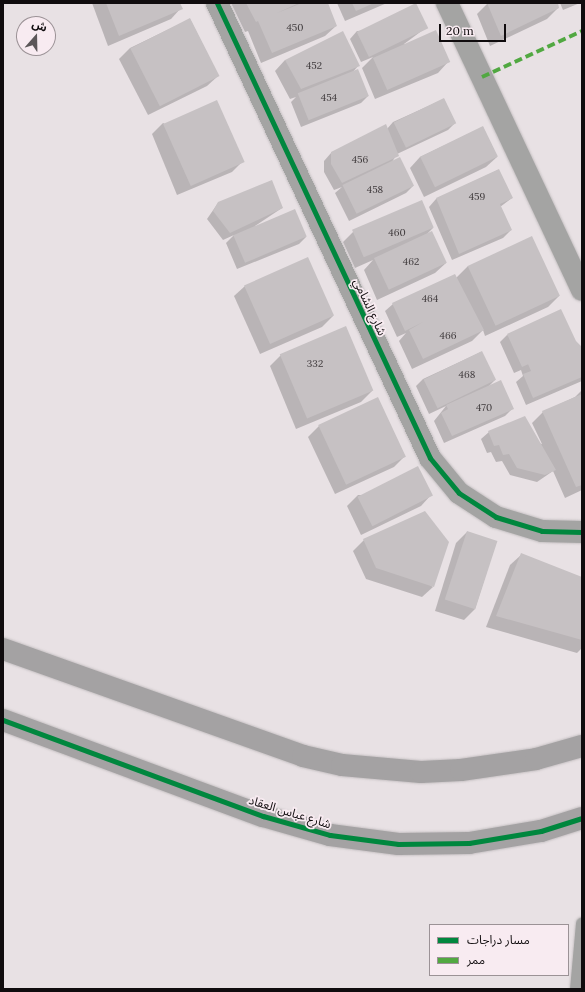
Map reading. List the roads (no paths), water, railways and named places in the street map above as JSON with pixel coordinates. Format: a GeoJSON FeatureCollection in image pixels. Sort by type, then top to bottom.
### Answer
{"type":"FeatureCollection","features":[{"type":"Feature","properties":{"kind":"street","name":"شارع الشامي"},"geometry":{"type":"LineString","coordinates":[[218,3],[430,458],[459,493],[496,517],[542,531],[582,532]]}},
{"type":"Feature","properties":{"kind":"street"},"geometry":{"type":"LineString","coordinates":[[447,3],[582,290]]}},
{"type":"Feature","properties":{"kind":"street"},"geometry":{"type":"LineString","coordinates":[[3,649],[302,756],[342,765],[421,772],[461,770],[536,759],[582,746]]}},
{"type":"Feature","properties":{"kind":"street","name":"شارع عباس العقاد"},"geometry":{"type":"LineString","coordinates":[[3,720],[263,816],[337,836],[398,844],[469,843],[541,831],[582,818]]}},
{"type":"Feature","properties":{"kind":"lane"},"geometry":{"type":"LineString","coordinates":[[576,989],[582,923]]}}]}
